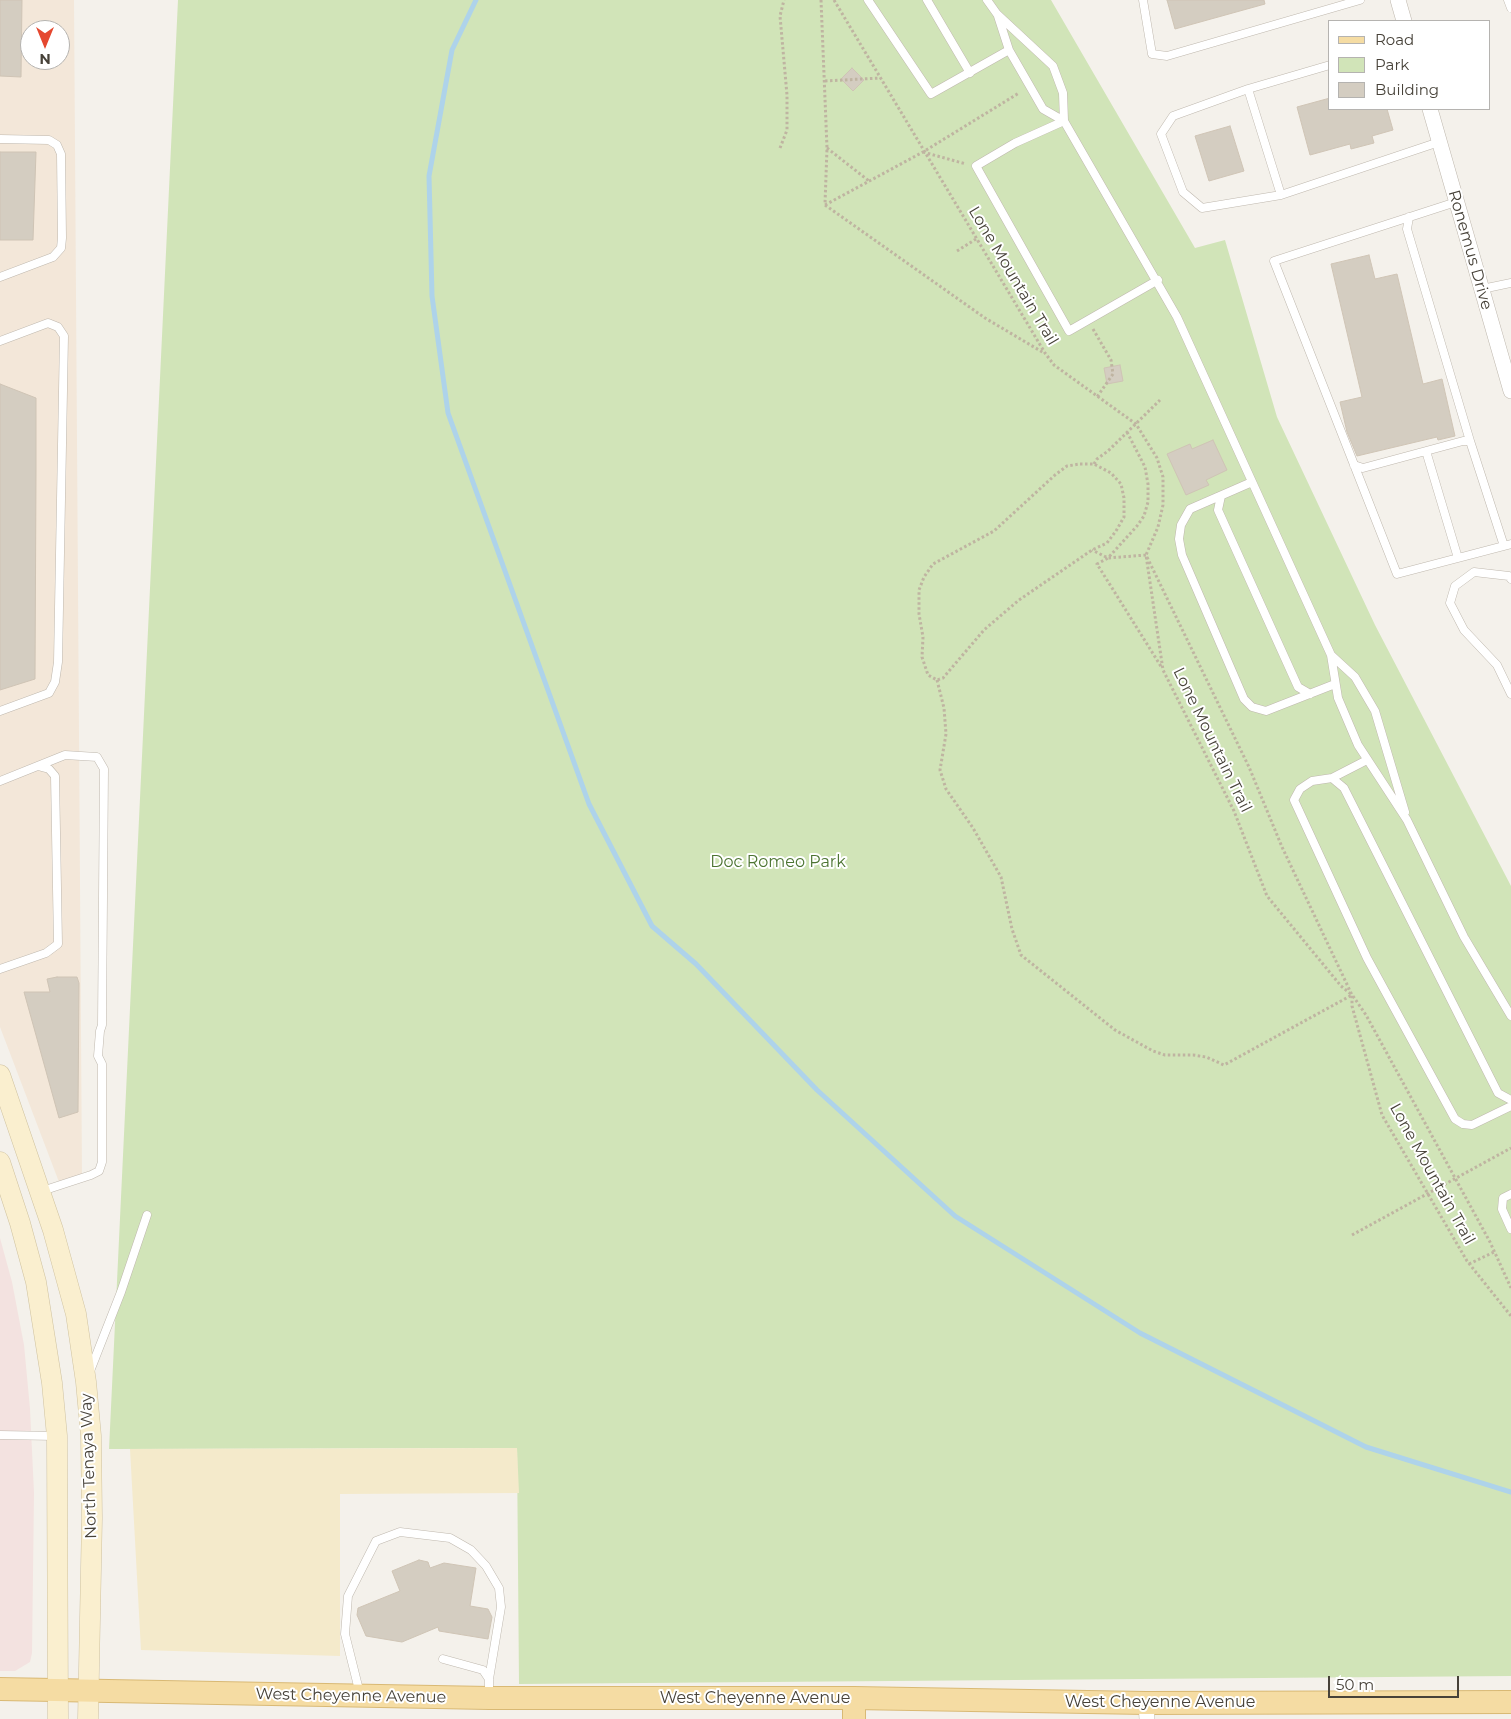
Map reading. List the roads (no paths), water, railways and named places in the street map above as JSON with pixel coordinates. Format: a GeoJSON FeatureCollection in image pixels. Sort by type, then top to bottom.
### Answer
{"type":"FeatureCollection","features":[{"type":"Feature","properties":{"kind":"main road","name":"North Tenaya Way"},"geometry":{"type":"LineString","coordinates":[[0,1075],[41,1192],[76,1314],[86,1382],[91,1436],[90,1690],[88,1719]]}},
{"type":"Feature","properties":{"kind":"main road","name":"North Tenaya Way"},"geometry":{"type":"LineString","coordinates":[[0,1162],[20,1223],[36,1282],[52,1383],[57,1436],[58,1719]]}},
{"type":"Feature","properties":{"kind":"main road","name":"West Cheyenne Avenue"},"geometry":{"type":"LineString","coordinates":[[0,1689],[854,1709],[1147,1711],[1511,1702]]}},
{"type":"Feature","properties":{"kind":"street"},"geometry":{"type":"LineString","coordinates":[[1398,0],[1404,20]]}},
{"type":"Feature","properties":{"kind":"street","name":"Ronemus Drive"},"geometry":{"type":"LineString","coordinates":[[1430,110],[1511,391]]}},
{"type":"Feature","properties":{"kind":"lane"},"geometry":{"type":"LineString","coordinates":[[868,0],[931,94],[1009,50]]}},
{"type":"Feature","properties":{"kind":"lane"},"geometry":{"type":"LineString","coordinates":[[927,0],[970,72]]}},
{"type":"Feature","properties":{"kind":"lane"},"geometry":{"type":"LineString","coordinates":[[987,0],[997,14],[1053,66],[1063,93],[1064,121],[1158,280],[1177,317],[1330,655],[1338,698],[1358,745],[1407,820],[1464,937],[1511,1016]]}},
{"type":"Feature","properties":{"kind":"lane"},"geometry":{"type":"LineString","coordinates":[[1143,0],[1152,54],[1167,56],[1360,0]]}},
{"type":"Feature","properties":{"kind":"lane"},"geometry":{"type":"LineString","coordinates":[[1325,0],[1328,9]]}},
{"type":"Feature","properties":{"kind":"lane"},"geometry":{"type":"LineString","coordinates":[[1508,0],[1511,8]]}},
{"type":"Feature","properties":{"kind":"lane"},"geometry":{"type":"LineString","coordinates":[[997,14],[1009,50],[1043,109],[1064,121]]}},
{"type":"Feature","properties":{"kind":"lane"},"geometry":{"type":"LineString","coordinates":[[1328,66],[1248,89],[1174,116],[1161,134],[1183,192],[1202,208],[1281,196],[1439,142]]}},
{"type":"Feature","properties":{"kind":"lane"},"geometry":{"type":"LineString","coordinates":[[1248,89],[1281,196]]}},
{"type":"Feature","properties":{"kind":"lane"},"geometry":{"type":"LineString","coordinates":[[1064,121],[1015,143],[976,166],[1069,331],[1158,280]]}},
{"type":"Feature","properties":{"kind":"lane"},"geometry":{"type":"LineString","coordinates":[[0,139],[49,140],[56,145],[61,154],[62,238],[61,248],[53,257],[0,277]]}},
{"type":"Feature","properties":{"kind":"lane"},"geometry":{"type":"LineString","coordinates":[[1409,217],[1407,229],[1470,441],[1508,545],[1397,574],[1274,261],[1409,217],[1456,202]]}},
{"type":"Feature","properties":{"kind":"lane"},"geometry":{"type":"LineString","coordinates":[[1482,289],[1511,283]]}},
{"type":"Feature","properties":{"kind":"lane"},"geometry":{"type":"LineString","coordinates":[[0,340],[48,323],[58,327],[64,336],[58,662],[55,682],[49,693],[0,711]]}},
{"type":"Feature","properties":{"kind":"lane"},"geometry":{"type":"LineString","coordinates":[[1354,465],[1363,468],[1470,441]]}},
{"type":"Feature","properties":{"kind":"lane"},"geometry":{"type":"LineString","coordinates":[[1426,451],[1458,558]]}},
{"type":"Feature","properties":{"kind":"lane"},"geometry":{"type":"LineString","coordinates":[[1252,482],[1190,509],[1181,525],[1179,539],[1182,555],[1244,699],[1252,707],[1266,711],[1336,684]]}},
{"type":"Feature","properties":{"kind":"lane"},"geometry":{"type":"LineString","coordinates":[[1221,496],[1218,510],[1298,686],[1310,694]]}},
{"type":"Feature","properties":{"kind":"lane"},"geometry":{"type":"LineString","coordinates":[[1511,579],[1509,576],[1474,572],[1455,586],[1450,603],[1464,630],[1497,665],[1511,694]]}},
{"type":"Feature","properties":{"kind":"lane"},"geometry":{"type":"LineString","coordinates":[[1330,655],[1355,677],[1375,711],[1407,820]]}},
{"type":"Feature","properties":{"kind":"lane"},"geometry":{"type":"LineString","coordinates":[[0,781],[65,755],[96,758],[104,769],[102,1025],[98,1056],[102,1064],[102,1162],[99,1171],[91,1175],[41,1192]]}},
{"type":"Feature","properties":{"kind":"lane"},"geometry":{"type":"LineString","coordinates":[[1367,760],[1332,778],[1312,781],[1300,789],[1294,800],[1376,975],[1455,1119],[1462,1124],[1472,1125],[1511,1106]]}},
{"type":"Feature","properties":{"kind":"lane"},"geometry":{"type":"LineString","coordinates":[[0,969],[46,953],[58,944],[55,776],[49,769],[38,766]]}},
{"type":"Feature","properties":{"kind":"lane"},"geometry":{"type":"LineString","coordinates":[[1332,778],[1344,788],[1498,1093],[1511,1100]]}},
{"type":"Feature","properties":{"kind":"lane"},"geometry":{"type":"LineString","coordinates":[[1511,1194],[1504,1198],[1502,1208],[1511,1229]]}},
{"type":"Feature","properties":{"kind":"lane"},"geometry":{"type":"LineString","coordinates":[[86,1382],[121,1292],[147,1215]]}},
{"type":"Feature","properties":{"kind":"lane"},"geometry":{"type":"LineString","coordinates":[[0,1435],[57,1436]]}},
{"type":"Feature","properties":{"kind":"lane"},"geometry":{"type":"LineString","coordinates":[[361,1696],[345,1634],[348,1596],[376,1541],[400,1532],[450,1538],[471,1550],[486,1566],[499,1588],[501,1607],[489,1699]]}},
{"type":"Feature","properties":{"kind":"lane"},"geometry":{"type":"LineString","coordinates":[[443,1659],[483,1670],[489,1699]]}},
{"type":"Feature","properties":{"kind":"waterway"},"geometry":{"type":"LineString","coordinates":[[476,0],[452,50],[429,176],[432,296],[448,413],[589,804],[652,926],[696,964],[817,1090],[955,1216],[1140,1333],[1366,1447],[1511,1492]]}},
{"type":"Feature","properties":{"kind":"park label","name":"Doc Romeo Park"},"geometry":{"type":"Point","coordinates":[778,862]}}]}
